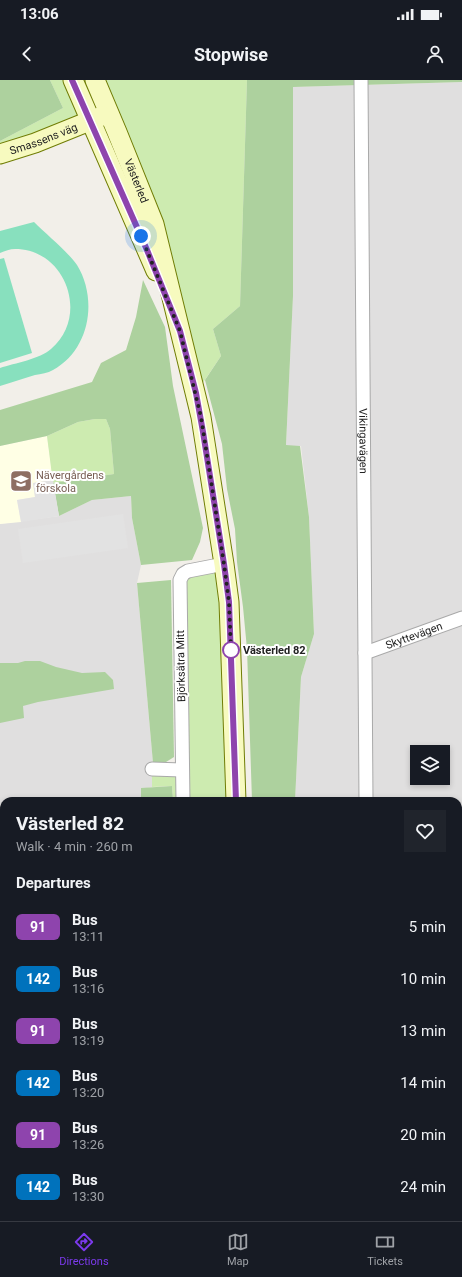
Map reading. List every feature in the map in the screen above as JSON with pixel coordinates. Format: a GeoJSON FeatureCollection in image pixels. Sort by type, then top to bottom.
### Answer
{"type":"FeatureCollection","features":[{"type":"Feature","properties":{"kind":"street","name":"Västerled"},"geometry":{"type":"LineString","coordinates":[[72,80],[147,250],[180,331]]}},
{"type":"Feature","properties":{"kind":"street","name":"Västerled"},"geometry":{"type":"LineString","coordinates":[[95,80],[154,224],[201,417],[229,602],[236,797]]}},
{"type":"Feature","properties":{"kind":"street","name":"Vikingavägen"},"geometry":{"type":"LineString","coordinates":[[360,80],[366,797]]}},
{"type":"Feature","properties":{"kind":"street","name":"Smassens väg"},"geometry":{"type":"LineString","coordinates":[[0,154],[35,143],[91,121],[109,112]]}},
{"type":"Feature","properties":{"kind":"street","name":"Björksätra Mitt"},"geometry":{"type":"LineString","coordinates":[[183,797],[180,580],[183,574],[188,571],[224,564]]}},
{"type":"Feature","properties":{"kind":"street","name":"Skyttevägen"},"geometry":{"type":"LineString","coordinates":[[365,653],[462,618]]}},
{"type":"Feature","properties":{"kind":"street"},"geometry":{"type":"LineString","coordinates":[[152,769],[182,770]]}},
{"type":"Feature","properties":{"kind":"shaded area"},"geometry":{"type":"Polygon","coordinates":[[[462,82],[462,797],[295,797],[301,677],[314,634],[309,517],[301,446],[286,446],[293,296],[293,87],[462,82]]]}},
{"type":"Feature","properties":{"kind":"shaded area","name":"Nävergårdens förskola"},"geometry":{"type":"Polygon","coordinates":[[[47,436],[53,480],[33,483],[35,497],[17,500],[21,522],[0,524],[0,446],[47,436]]]}},
{"type":"Feature","properties":{"kind":"shaded area"},"geometry":{"type":"Polygon","coordinates":[[[53,480],[59,516],[21,522],[17,500],[35,497],[33,483],[53,480]]]}},
{"type":"Feature","properties":{"kind":"shaded area"},"geometry":{"type":"Polygon","coordinates":[[[131,496],[132,518],[141,565],[137,583],[153,763],[152,787],[141,789],[141,797],[0,797],[0,524],[59,516],[92,500],[131,496]]]}},
{"type":"Feature","properties":{"kind":"shaded area"},"geometry":{"type":"Polygon","coordinates":[[[123,514],[128,548],[23,563],[18,529],[123,514]]]}},
{"type":"Feature","properties":{"kind":"green space"},"geometry":{"type":"Polygon","coordinates":[[[0,80],[50,80],[63,108],[0,141],[0,80]]]}},
{"type":"Feature","properties":{"kind":"green space"},"geometry":{"type":"Polygon","coordinates":[[[50,80],[247,80],[240,306],[213,329],[221,356],[196,393],[180,331],[99,139],[117,132],[109,113],[0,154],[0,141],[63,108],[50,80]]]}},
{"type":"Feature","properties":{"kind":"green space"},"geometry":{"type":"Polygon","coordinates":[[[247,80],[462,80],[462,82],[293,87],[293,296],[286,445],[300,446],[309,517],[314,634],[301,677],[295,797],[252,797],[247,649],[237,562],[235,529],[227,489],[222,444],[205,380],[221,356],[213,329],[240,306],[247,80]]]}},
{"type":"Feature","properties":{"kind":"green space"},"geometry":{"type":"Polygon","coordinates":[[[34,222],[73,260],[84,278],[88,308],[87,323],[75,350],[66,361],[49,372],[0,386],[0,368],[34,358],[51,349],[63,335],[69,319],[70,303],[67,287],[59,272],[48,260],[33,252],[15,249],[0,253],[0,231],[34,222]]]}},
{"type":"Feature","properties":{"kind":"green space"},"geometry":{"type":"Polygon","coordinates":[[[4,258],[32,353],[0,363],[0,259],[4,258]]]}},
{"type":"Feature","properties":{"kind":"green space"},"geometry":{"type":"Polygon","coordinates":[[[143,280],[165,327],[173,386],[203,528],[200,542],[192,560],[141,565],[132,518],[131,496],[92,500],[59,516],[53,483],[114,474],[110,429],[106,419],[78,422],[47,436],[0,446],[0,410],[92,382],[101,363],[126,350],[136,317],[143,280]]]}},
{"type":"Feature","properties":{"kind":"green space"},"geometry":{"type":"Polygon","coordinates":[[[106,419],[110,429],[114,474],[53,483],[47,436],[78,422],[106,419]]]}},
{"type":"Feature","properties":{"kind":"green space"},"geometry":{"type":"Polygon","coordinates":[[[224,564],[236,797],[183,797],[181,577],[224,564]]]}},
{"type":"Feature","properties":{"kind":"green space"},"geometry":{"type":"Polygon","coordinates":[[[171,580],[174,757],[166,762],[153,763],[137,583],[171,580]]]}},
{"type":"Feature","properties":{"kind":"green space"},"geometry":{"type":"Polygon","coordinates":[[[25,661],[40,661],[56,667],[82,673],[105,672],[113,680],[114,689],[23,706],[24,718],[0,723],[0,663],[18,663],[25,661]]]}},
{"type":"Feature","properties":{"kind":"green space"},"geometry":{"type":"Polygon","coordinates":[[[152,769],[176,770],[176,797],[173,797],[172,786],[152,787],[152,769]]]}},
{"type":"Feature","properties":{"kind":"green space"},"geometry":{"type":"Polygon","coordinates":[[[172,786],[173,797],[141,797],[141,788],[172,786]]]}},
{"type":"Feature","properties":{"kind":"bus line","name":"91"},"geometry":{"type":"LineString","coordinates":[[72,80],[147,250],[180,331],[193,379],[201,417],[229,602],[236,797]]}},
{"type":"Feature","properties":{"kind":"place","name":"Nävergårdens förskola"},"geometry":{"type":"Point","coordinates":[21,481]}},
{"type":"Feature","properties":{"kind":"place","name":"Västerled 82"},"geometry":{"type":"Point","coordinates":[231,650]}},
{"type":"Feature","properties":{"kind":"route"},"geometry":{"type":"LineString","coordinates":[[141,236],[180,331],[193,379],[201,417],[224,564],[229,602],[231,650]]}}]}
